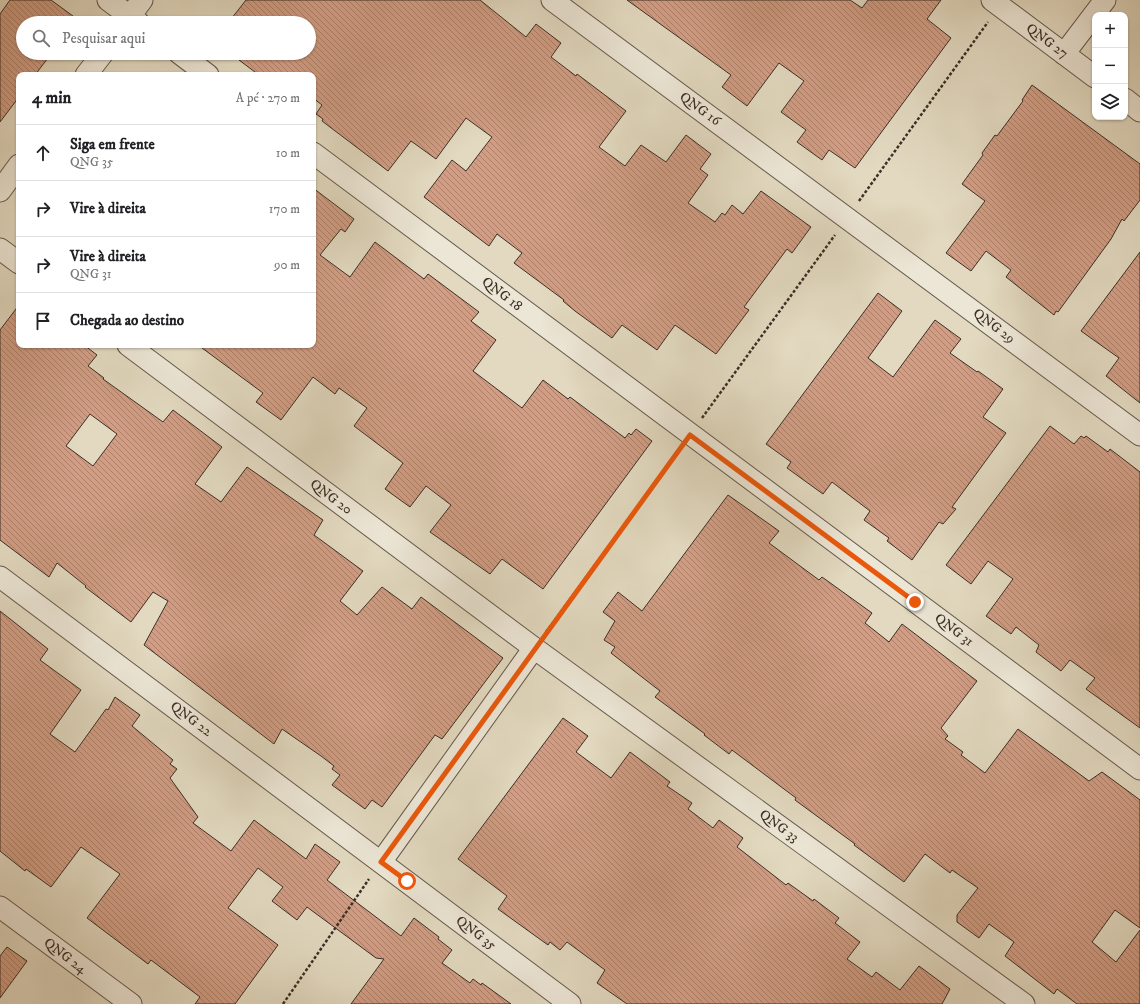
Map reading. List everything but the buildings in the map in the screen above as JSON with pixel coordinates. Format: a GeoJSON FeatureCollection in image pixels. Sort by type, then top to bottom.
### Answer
{"type":"FeatureCollection","features":[{"type":"Feature","properties":{"kind":"street"},"geometry":{"type":"LineString","coordinates":[[108,0],[126,16]]}},
{"type":"Feature","properties":{"kind":"street"},"geometry":{"type":"LineString","coordinates":[[134,16],[142,0]]}},
{"type":"Feature","properties":{"kind":"street","name":"QNG 16"},"geometry":{"type":"LineString","coordinates":[[552,0],[848,217]]}},
{"type":"Feature","properties":{"kind":"street"},"geometry":{"type":"LineString","coordinates":[[1064,54],[1104,0]]}},
{"type":"Feature","properties":{"kind":"street","name":"QNG 27"},"geometry":{"type":"LineString","coordinates":[[996,3],[1092,75]]}},
{"type":"Feature","properties":{"kind":"street"},"geometry":{"type":"LineString","coordinates":[[88,72],[98,60]]}},
{"type":"Feature","properties":{"kind":"street"},"geometry":{"type":"LineString","coordinates":[[188,60],[204,72]]}},
{"type":"Feature","properties":{"kind":"street"},"geometry":{"type":"LineString","coordinates":[[1128,101],[1140,110]]}},
{"type":"Feature","properties":{"kind":"street","name":"QNG 18"},"geometry":{"type":"LineString","coordinates":[[316,155],[690,435]]}},
{"type":"Feature","properties":{"kind":"street"},"geometry":{"type":"LineString","coordinates":[[0,191],[16,169]]}},
{"type":"Feature","properties":{"kind":"street","name":"QNG 29"},"geometry":{"type":"LineString","coordinates":[[848,217],[1140,435]]}},
{"type":"Feature","properties":{"kind":"street"},"geometry":{"type":"LineString","coordinates":[[0,249],[16,261]]}},
{"type":"Feature","properties":{"kind":"street","name":"QNG 20"},"geometry":{"type":"LineString","coordinates":[[132,348],[534,648]]}},
{"type":"Feature","properties":{"kind":"street","name":"QNG 31"},"geometry":{"type":"LineString","coordinates":[[690,435],[1140,769]]}},
{"type":"Feature","properties":{"kind":"street","name":"QNG 22"},"geometry":{"type":"LineString","coordinates":[[0,577],[381,862]]}},
{"type":"Feature","properties":{"kind":"street"},"geometry":{"type":"LineString","coordinates":[[381,862],[534,648]]}},
{"type":"Feature","properties":{"kind":"street","name":"QNG 33"},"geometry":{"type":"LineString","coordinates":[[534,648],[1024,1004]]}},
{"type":"Feature","properties":{"kind":"street","name":"QNG 35"},"geometry":{"type":"LineString","coordinates":[[381,862],[570,1004]]}},
{"type":"Feature","properties":{"kind":"street","name":"QNG 24"},"geometry":{"type":"LineString","coordinates":[[0,907],[131,1004]]}},
{"type":"Feature","properties":{"kind":"path"},"geometry":{"type":"LineString","coordinates":[[534,648],[848,217],[996,3]]}},
{"type":"Feature","properties":{"kind":"path"},"geometry":{"type":"LineString","coordinates":[[283,1004],[381,862]]}},
{"type":"Feature","properties":{"kind":"route"},"geometry":{"type":"LineString","coordinates":[[407,881],[381,862],[690,435],[915,602]]}}]}
